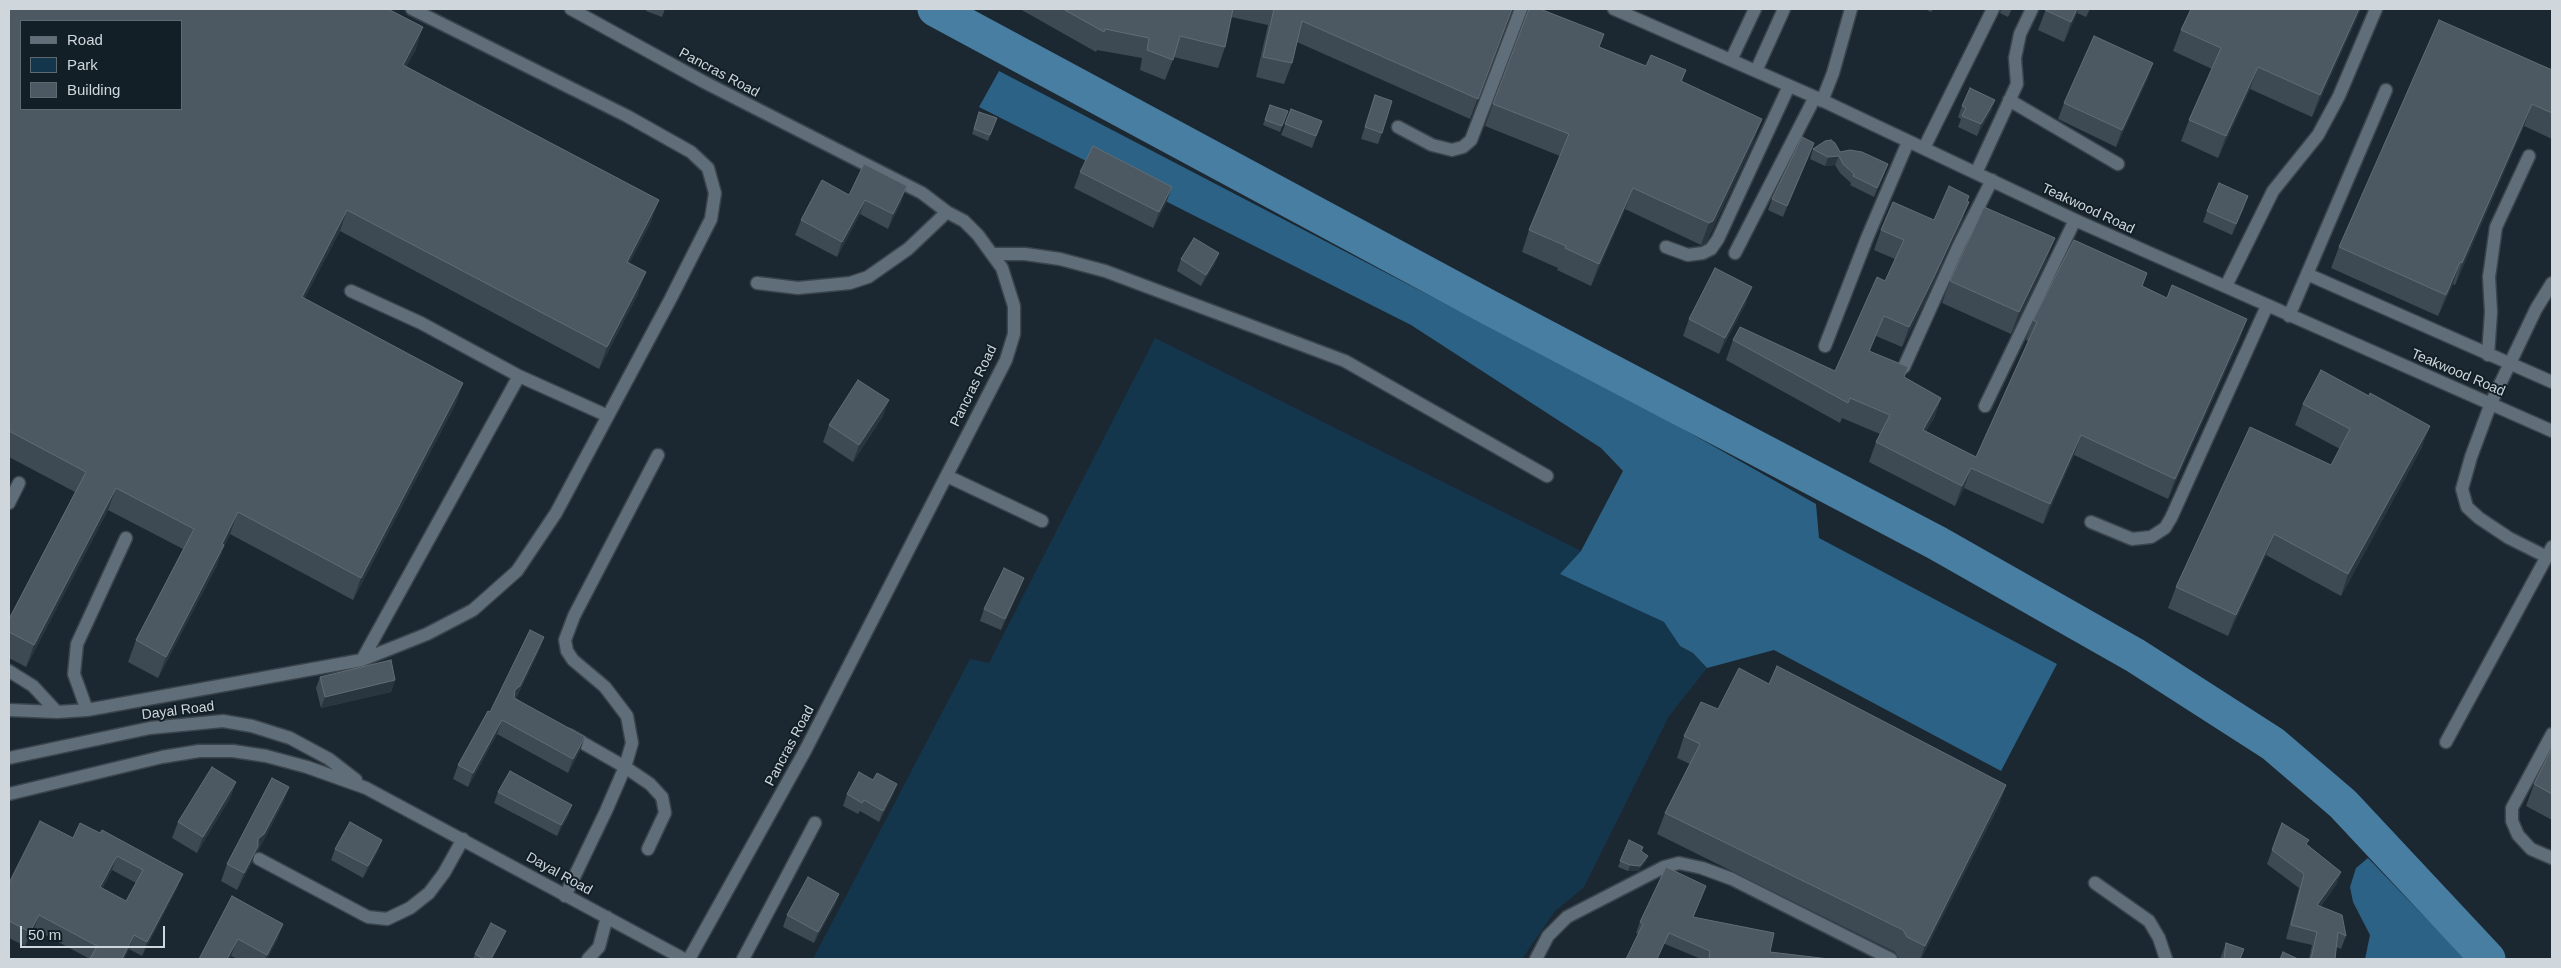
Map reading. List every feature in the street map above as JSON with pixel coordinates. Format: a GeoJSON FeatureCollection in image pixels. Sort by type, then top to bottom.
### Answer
{"type":"FeatureCollection","features":[{"type":"Feature","properties":{"kind":"street"},"geometry":{"type":"LineString","coordinates":[[9,710],[57,712],[87,710],[362,660],[427,634],[473,610],[518,571],[556,513],[711,219],[715,193],[708,168],[691,152],[627,116],[412,9]]}},
{"type":"Feature","properties":{"kind":"street","name":"Pancras Road"},"geometry":{"type":"LineString","coordinates":[[571,9],[712,86],[922,193],[946,212],[964,221],[993,254],[1002,268],[1014,306],[1014,334],[1006,360],[806,749],[689,959]]}},
{"type":"Feature","properties":{"kind":"street"},"geometry":{"type":"LineString","coordinates":[[1398,127],[1432,145],[1452,150],[1463,147],[1470,140],[1521,9]]}},
{"type":"Feature","properties":{"kind":"street","name":"Teakwood Road"},"geometry":{"type":"LineString","coordinates":[[1614,9],[1818,99],[2075,220],[2226,286],[2266,306],[2552,431]]}},
{"type":"Feature","properties":{"kind":"street"},"geometry":{"type":"LineString","coordinates":[[1731,60],[1755,9]]}},
{"type":"Feature","properties":{"kind":"street"},"geometry":{"type":"LineString","coordinates":[[1756,71],[1784,9]]}},
{"type":"Feature","properties":{"kind":"street"},"geometry":{"type":"LineString","coordinates":[[1735,253],[1833,73],[1851,9]]}},
{"type":"Feature","properties":{"kind":"street"},"geometry":{"type":"LineString","coordinates":[[1924,148],[1993,9]]}},
{"type":"Feature","properties":{"kind":"street"},"geometry":{"type":"LineString","coordinates":[[1976,173],[2017,84],[2014,58],[2020,34],[2032,9]]}},
{"type":"Feature","properties":{"kind":"street"},"geometry":{"type":"LineString","coordinates":[[2226,286],[2273,191],[2318,135],[2339,96],[2376,9]]}},
{"type":"Feature","properties":{"kind":"street"},"geometry":{"type":"LineString","coordinates":[[1666,247],[1688,255],[1703,254],[1711,249],[1718,239],[1788,86]]}},
{"type":"Feature","properties":{"kind":"street"},"geometry":{"type":"LineString","coordinates":[[2289,316],[2386,90]]}},
{"type":"Feature","properties":{"kind":"street"},"geometry":{"type":"LineString","coordinates":[[2010,100],[2118,164]]}},
{"type":"Feature","properties":{"kind":"street"},"geometry":{"type":"LineString","coordinates":[[1825,346],[1867,238],[1908,142]]}},
{"type":"Feature","properties":{"kind":"street"},"geometry":{"type":"LineString","coordinates":[[2488,355],[2491,312],[2489,277],[2496,227],[2529,156]]}},
{"type":"Feature","properties":{"kind":"street"},"geometry":{"type":"LineString","coordinates":[[1904,367],[1959,245],[1992,180]]}},
{"type":"Feature","properties":{"kind":"street"},"geometry":{"type":"LineString","coordinates":[[757,283],[798,288],[850,283],[868,277],[908,249],[946,212]]}},
{"type":"Feature","properties":{"kind":"street"},"geometry":{"type":"LineString","coordinates":[[1985,406],[2075,220]]}},
{"type":"Feature","properties":{"kind":"street"},"geometry":{"type":"LineString","coordinates":[[993,254],[1025,254],[1060,259],[1105,271],[1344,361],[1547,476]]}},
{"type":"Feature","properties":{"kind":"street"},"geometry":{"type":"LineString","coordinates":[[2307,274],[2552,382]]}},
{"type":"Feature","properties":{"kind":"street"},"geometry":{"type":"LineString","coordinates":[[2446,742],[2550,552],[2510,538],[2479,518],[2467,507],[2463,499],[2462,489],[2490,403],[2536,309],[2552,283]]}},
{"type":"Feature","properties":{"kind":"street"},"geometry":{"type":"LineString","coordinates":[[351,291],[421,323],[519,376],[608,416]]}},
{"type":"Feature","properties":{"kind":"street"},"geometry":{"type":"LineString","coordinates":[[2091,522],[2132,539],[2151,537],[2165,528],[2266,306]]}},
{"type":"Feature","properties":{"kind":"street"},"geometry":{"type":"LineString","coordinates":[[362,660],[519,376]]}},
{"type":"Feature","properties":{"kind":"street"},"geometry":{"type":"LineString","coordinates":[[565,896],[625,767],[632,743],[627,716],[605,687],[573,660],[567,650],[566,640],[574,616],[658,455]]}},
{"type":"Feature","properties":{"kind":"street"},"geometry":{"type":"LineString","coordinates":[[947,476],[1042,521]]}},
{"type":"Feature","properties":{"kind":"street"},"geometry":{"type":"LineString","coordinates":[[9,503],[19,483]]}},
{"type":"Feature","properties":{"kind":"street"},"geometry":{"type":"LineString","coordinates":[[87,710],[74,674],[77,644],[126,538]]}},
{"type":"Feature","properties":{"kind":"street"},"geometry":{"type":"LineString","coordinates":[[9,671],[33,686],[57,712]]}},
{"type":"Feature","properties":{"kind":"street","name":"Dayal Road"},"geometry":{"type":"LineString","coordinates":[[9,758],[150,728],[223,721],[252,726],[290,738],[329,759],[366,788]]}},
{"type":"Feature","properties":{"kind":"street"},"geometry":{"type":"LineString","coordinates":[[555,728],[625,767],[657,790],[666,805],[661,827],[648,850]]}},
{"type":"Feature","properties":{"kind":"street"},"geometry":{"type":"LineString","coordinates":[[2552,734],[2512,808],[2512,821],[2518,834],[2531,849],[2552,858]]}},
{"type":"Feature","properties":{"kind":"street","name":"Dayal Road"},"geometry":{"type":"LineString","coordinates":[[9,794],[199,751],[233,751],[266,756],[307,766],[366,788],[684,959]]}},
{"type":"Feature","properties":{"kind":"street"},"geometry":{"type":"LineString","coordinates":[[743,959],[815,823]]}},
{"type":"Feature","properties":{"kind":"street"},"geometry":{"type":"LineString","coordinates":[[259,859],[368,917],[387,919],[410,908],[429,893],[444,873],[463,839]]}},
{"type":"Feature","properties":{"kind":"street"},"geometry":{"type":"LineString","coordinates":[[1536,959],[1548,936],[1567,917],[1664,867],[1679,863],[1702,868],[1732,880],[1891,959]]}},
{"type":"Feature","properties":{"kind":"street"},"geometry":{"type":"LineString","coordinates":[[2095,883],[2149,921],[2159,938],[2166,959]]}},
{"type":"Feature","properties":{"kind":"street"},"geometry":{"type":"LineString","coordinates":[[588,959],[599,947],[607,917]]}},
{"type":"Feature","properties":{"kind":"green space"},"geometry":{"type":"Polygon","coordinates":[[[1155,338],[1581,551],[1561,574],[1664,622],[1680,646],[1693,653],[1707,668],[1669,716],[1584,887],[1555,911],[1522,959],[813,959],[970,659],[989,663],[1155,338]]]}},
{"type":"Feature","properties":{"kind":"shaded area"},"geometry":{"type":"Polygon","coordinates":[[[999,71],[1651,411],[1816,504],[1819,538],[2057,664],[2001,771],[1774,650],[1707,668],[1693,653],[1680,646],[1664,622],[1560,574],[1581,551],[1623,471],[1601,448],[1411,325],[979,107],[999,71]]]}},
{"type":"Feature","properties":{"kind":"shaded area"},"geometry":{"type":"Polygon","coordinates":[[[2368,858],[2465,959],[2365,959],[2370,935],[2353,902],[2350,887],[2356,868],[2368,858]]]}},
{"type":"Feature","properties":{"kind":"building"},"geometry":{"type":"Polygon","coordinates":[[[9,9],[388,9],[423,27],[403,65],[659,200],[627,262],[646,272],[607,347],[347,210],[302,297],[463,383],[361,578],[238,512],[222,544],[224,545],[166,657],[136,640],[194,529],[116,488],[34,645],[9,632],[9,619],[86,472],[9,431],[9,9]]]}},
{"type":"Feature","properties":{"kind":"building"},"geometry":{"type":"Polygon","coordinates":[[[1063,9],[1233,9],[1225,47],[1180,36],[1173,60],[1147,50],[1149,38],[1105,29],[1104,32],[1063,9]]]}},
{"type":"Feature","properties":{"kind":"building"},"geometry":{"type":"Polygon","coordinates":[[[1274,9],[1512,9],[1478,99],[1302,21],[1292,63],[1263,57],[1274,9]]]}},
{"type":"Feature","properties":{"kind":"building"},"geometry":{"type":"Polygon","coordinates":[[[1529,9],[1540,9],[1604,34],[1599,47],[1646,66],[1651,55],[1686,70],[1681,81],[1762,119],[1713,221],[1709,223],[1633,188],[1599,264],[1565,248],[1566,246],[1529,230],[1569,134],[1493,104],[1529,9]]]}},
{"type":"Feature","properties":{"kind":"building"},"geometry":{"type":"Polygon","coordinates":[[[2046,9],[2077,9],[2071,22],[2046,9]]]}},
{"type":"Feature","properties":{"kind":"building"},"geometry":{"type":"Polygon","coordinates":[[[2191,9],[2359,9],[2320,95],[2258,67],[2226,136],[2189,120],[2221,48],[2181,30],[2191,9]]]}},
{"type":"Feature","properties":{"kind":"building"},"geometry":{"type":"Polygon","coordinates":[[[2439,20],[2552,70],[2552,113],[2532,104],[2446,295],[2339,247],[2439,20]]]}},
{"type":"Feature","properties":{"kind":"building"},"geometry":{"type":"Polygon","coordinates":[[[2094,36],[2153,63],[2122,130],[2064,103],[2094,36]]]}},
{"type":"Feature","properties":{"kind":"building"},"geometry":{"type":"Polygon","coordinates":[[[1970,88],[1995,100],[1981,124],[1962,116],[1966,108],[1962,106],[1970,88]]]}},
{"type":"Feature","properties":{"kind":"building"},"geometry":{"type":"Polygon","coordinates":[[[1375,95],[1392,101],[1382,133],[1365,127],[1375,95]]]}},
{"type":"Feature","properties":{"kind":"building"},"geometry":{"type":"Polygon","coordinates":[[[1270,105],[1288,111],[1282,126],[1265,120],[1270,105]]]}},
{"type":"Feature","properties":{"kind":"building"},"geometry":{"type":"Polygon","coordinates":[[[1291,109],[1322,121],[1316,136],[1285,124],[1291,109]]]}},
{"type":"Feature","properties":{"kind":"building"},"geometry":{"type":"Polygon","coordinates":[[[979,112],[997,118],[990,135],[974,129],[979,112]]]}},
{"type":"Feature","properties":{"kind":"building"},"geometry":{"type":"Polygon","coordinates":[[[1802,137],[1814,143],[1787,206],[1772,199],[1802,137]]]}},
{"type":"Feature","properties":{"kind":"building"},"geometry":{"type":"Polygon","coordinates":[[[1831,140],[1840,152],[1850,150],[1862,152],[1888,164],[1877,188],[1853,176],[1854,174],[1843,164],[1839,156],[1828,157],[1813,149],[1825,141],[1831,140]]]}},
{"type":"Feature","properties":{"kind":"building"},"geometry":{"type":"Polygon","coordinates":[[[1093,146],[1172,187],[1159,212],[1080,172],[1093,146]]]}},
{"type":"Feature","properties":{"kind":"building"},"geometry":{"type":"Polygon","coordinates":[[[864,164],[907,186],[893,214],[865,200],[842,242],[801,220],[822,180],[849,195],[864,164]]]}},
{"type":"Feature","properties":{"kind":"building"},"geometry":{"type":"Polygon","coordinates":[[[2219,183],[2248,196],[2236,224],[2207,211],[2219,183]]]}},
{"type":"Feature","properties":{"kind":"building"},"geometry":{"type":"Polygon","coordinates":[[[1949,186],[1969,196],[1967,201],[1969,202],[1934,277],[1909,327],[1884,316],[1869,351],[1908,367],[1904,377],[1941,398],[1923,430],[1976,457],[2037,322],[2033,320],[2074,240],[2147,273],[2142,286],[2167,298],[2172,285],[2247,319],[2175,479],[2081,435],[2050,504],[1971,468],[1962,486],[1876,442],[1890,415],[1850,398],[1848,403],[1733,340],[1740,327],[1835,371],[1877,277],[1885,281],[1904,240],[1881,230],[1893,202],[1934,220],[1949,186]]]}},
{"type":"Feature","properties":{"kind":"building"},"geometry":{"type":"Polygon","coordinates":[[[1984,207],[2055,238],[2019,312],[1950,281],[1984,207]]]}},
{"type":"Feature","properties":{"kind":"building"},"geometry":{"type":"Polygon","coordinates":[[[1194,238],[1219,253],[1206,275],[1181,259],[1194,238]]]}},
{"type":"Feature","properties":{"kind":"building"},"geometry":{"type":"Polygon","coordinates":[[[1715,268],[1752,287],[1725,338],[1689,319],[1715,268]]]}},
{"type":"Feature","properties":{"kind":"building"},"geometry":{"type":"Polygon","coordinates":[[[2321,370],[2369,396],[2370,393],[2430,426],[2348,574],[2274,534],[2236,615],[2176,587],[2250,427],[2331,465],[2350,429],[2303,404],[2321,370]]]}},
{"type":"Feature","properties":{"kind":"building"},"geometry":{"type":"Polygon","coordinates":[[[858,380],[889,400],[859,445],[829,425],[858,380]]]}},
{"type":"Feature","properties":{"kind":"building"},"geometry":{"type":"Polygon","coordinates":[[[1004,568],[1024,578],[1005,619],[984,609],[1004,568]]]}},
{"type":"Feature","properties":{"kind":"building"},"geometry":{"type":"Polygon","coordinates":[[[530,630],[544,637],[520,686],[515,690],[514,698],[585,737],[573,759],[502,720],[473,773],[458,765],[488,711],[490,712],[530,630]]]}},
{"type":"Feature","properties":{"kind":"building"},"geometry":{"type":"Polygon","coordinates":[[[391,660],[395,680],[325,697],[320,677],[391,660]]]}},
{"type":"Feature","properties":{"kind":"building"},"geometry":{"type":"Polygon","coordinates":[[[1777,666],[2006,785],[1925,946],[1907,937],[1903,930],[1665,813],[1700,744],[1684,736],[1701,702],[1718,709],[1739,668],[1769,684],[1777,666]]]}},
{"type":"Feature","properties":{"kind":"building"},"geometry":{"type":"Polygon","coordinates":[[[2552,748],[2552,794],[2534,784],[2552,748]]]}},
{"type":"Feature","properties":{"kind":"building"},"geometry":{"type":"Polygon","coordinates":[[[212,767],[236,782],[203,837],[178,822],[212,767]]]}},
{"type":"Feature","properties":{"kind":"building"},"geometry":{"type":"Polygon","coordinates":[[[510,771],[572,805],[561,825],[498,792],[510,771]]]}},
{"type":"Feature","properties":{"kind":"building"},"geometry":{"type":"Polygon","coordinates":[[[859,772],[873,780],[877,773],[897,784],[883,811],[864,800],[862,803],[847,794],[859,772]]]}},
{"type":"Feature","properties":{"kind":"building"},"geometry":{"type":"Polygon","coordinates":[[[272,778],[289,787],[264,834],[258,839],[258,846],[244,873],[227,864],[272,778]]]}},
{"type":"Feature","properties":{"kind":"building"},"geometry":{"type":"Polygon","coordinates":[[[40,821],[73,838],[80,823],[100,833],[102,830],[183,874],[147,942],[134,935],[122,959],[90,959],[97,946],[39,915],[30,932],[9,921],[9,883],[40,821]],[[117,856],[100,887],[126,901],[143,870],[117,856]]]}},
{"type":"Feature","properties":{"kind":"building"},"geometry":{"type":"Polygon","coordinates":[[[350,822],[382,840],[368,866],[335,849],[350,822]]]}},
{"type":"Feature","properties":{"kind":"building"},"geometry":{"type":"Polygon","coordinates":[[[2282,823],[2309,840],[2306,844],[2341,872],[2317,905],[2342,915],[2346,936],[2338,932],[2335,959],[2311,959],[2317,932],[2291,925],[2304,874],[2272,850],[2282,823]]]}},
{"type":"Feature","properties":{"kind":"building"},"geometry":{"type":"Polygon","coordinates":[[[1629,840],[1643,847],[1641,851],[1648,856],[1640,866],[1620,861],[1629,840]]]}},
{"type":"Feature","properties":{"kind":"building"},"geometry":{"type":"Polygon","coordinates":[[[1666,867],[1706,886],[1693,917],[1774,933],[1770,952],[1829,959],[1709,959],[1710,951],[1669,933],[1657,959],[1626,959],[1643,924],[1640,922],[1666,867]]]}},
{"type":"Feature","properties":{"kind":"building"},"geometry":{"type":"Polygon","coordinates":[[[808,877],[839,894],[818,932],[787,915],[808,877]]]}},
{"type":"Feature","properties":{"kind":"building"},"geometry":{"type":"Polygon","coordinates":[[[232,896],[283,924],[267,955],[238,939],[227,959],[199,959],[232,896]]]}},
{"type":"Feature","properties":{"kind":"building"},"geometry":{"type":"Polygon","coordinates":[[[491,923],[506,931],[491,959],[484,959],[475,954],[491,923]]]}},
{"type":"Feature","properties":{"kind":"building"},"geometry":{"type":"Polygon","coordinates":[[[2226,943],[2244,949],[2240,959],[2224,959],[2226,943]]]}},
{"type":"Feature","properties":{"kind":"building"},"geometry":{"type":"Polygon","coordinates":[[[2283,952],[2298,959],[2280,959],[2283,952]]]}},
{"type":"Feature","properties":{"kind":"waterway"},"geometry":{"type":"LineString","coordinates":[[935,9],[1490,308],[1937,543],[2136,656],[2273,744],[2343,804],[2488,959]]}}]}
